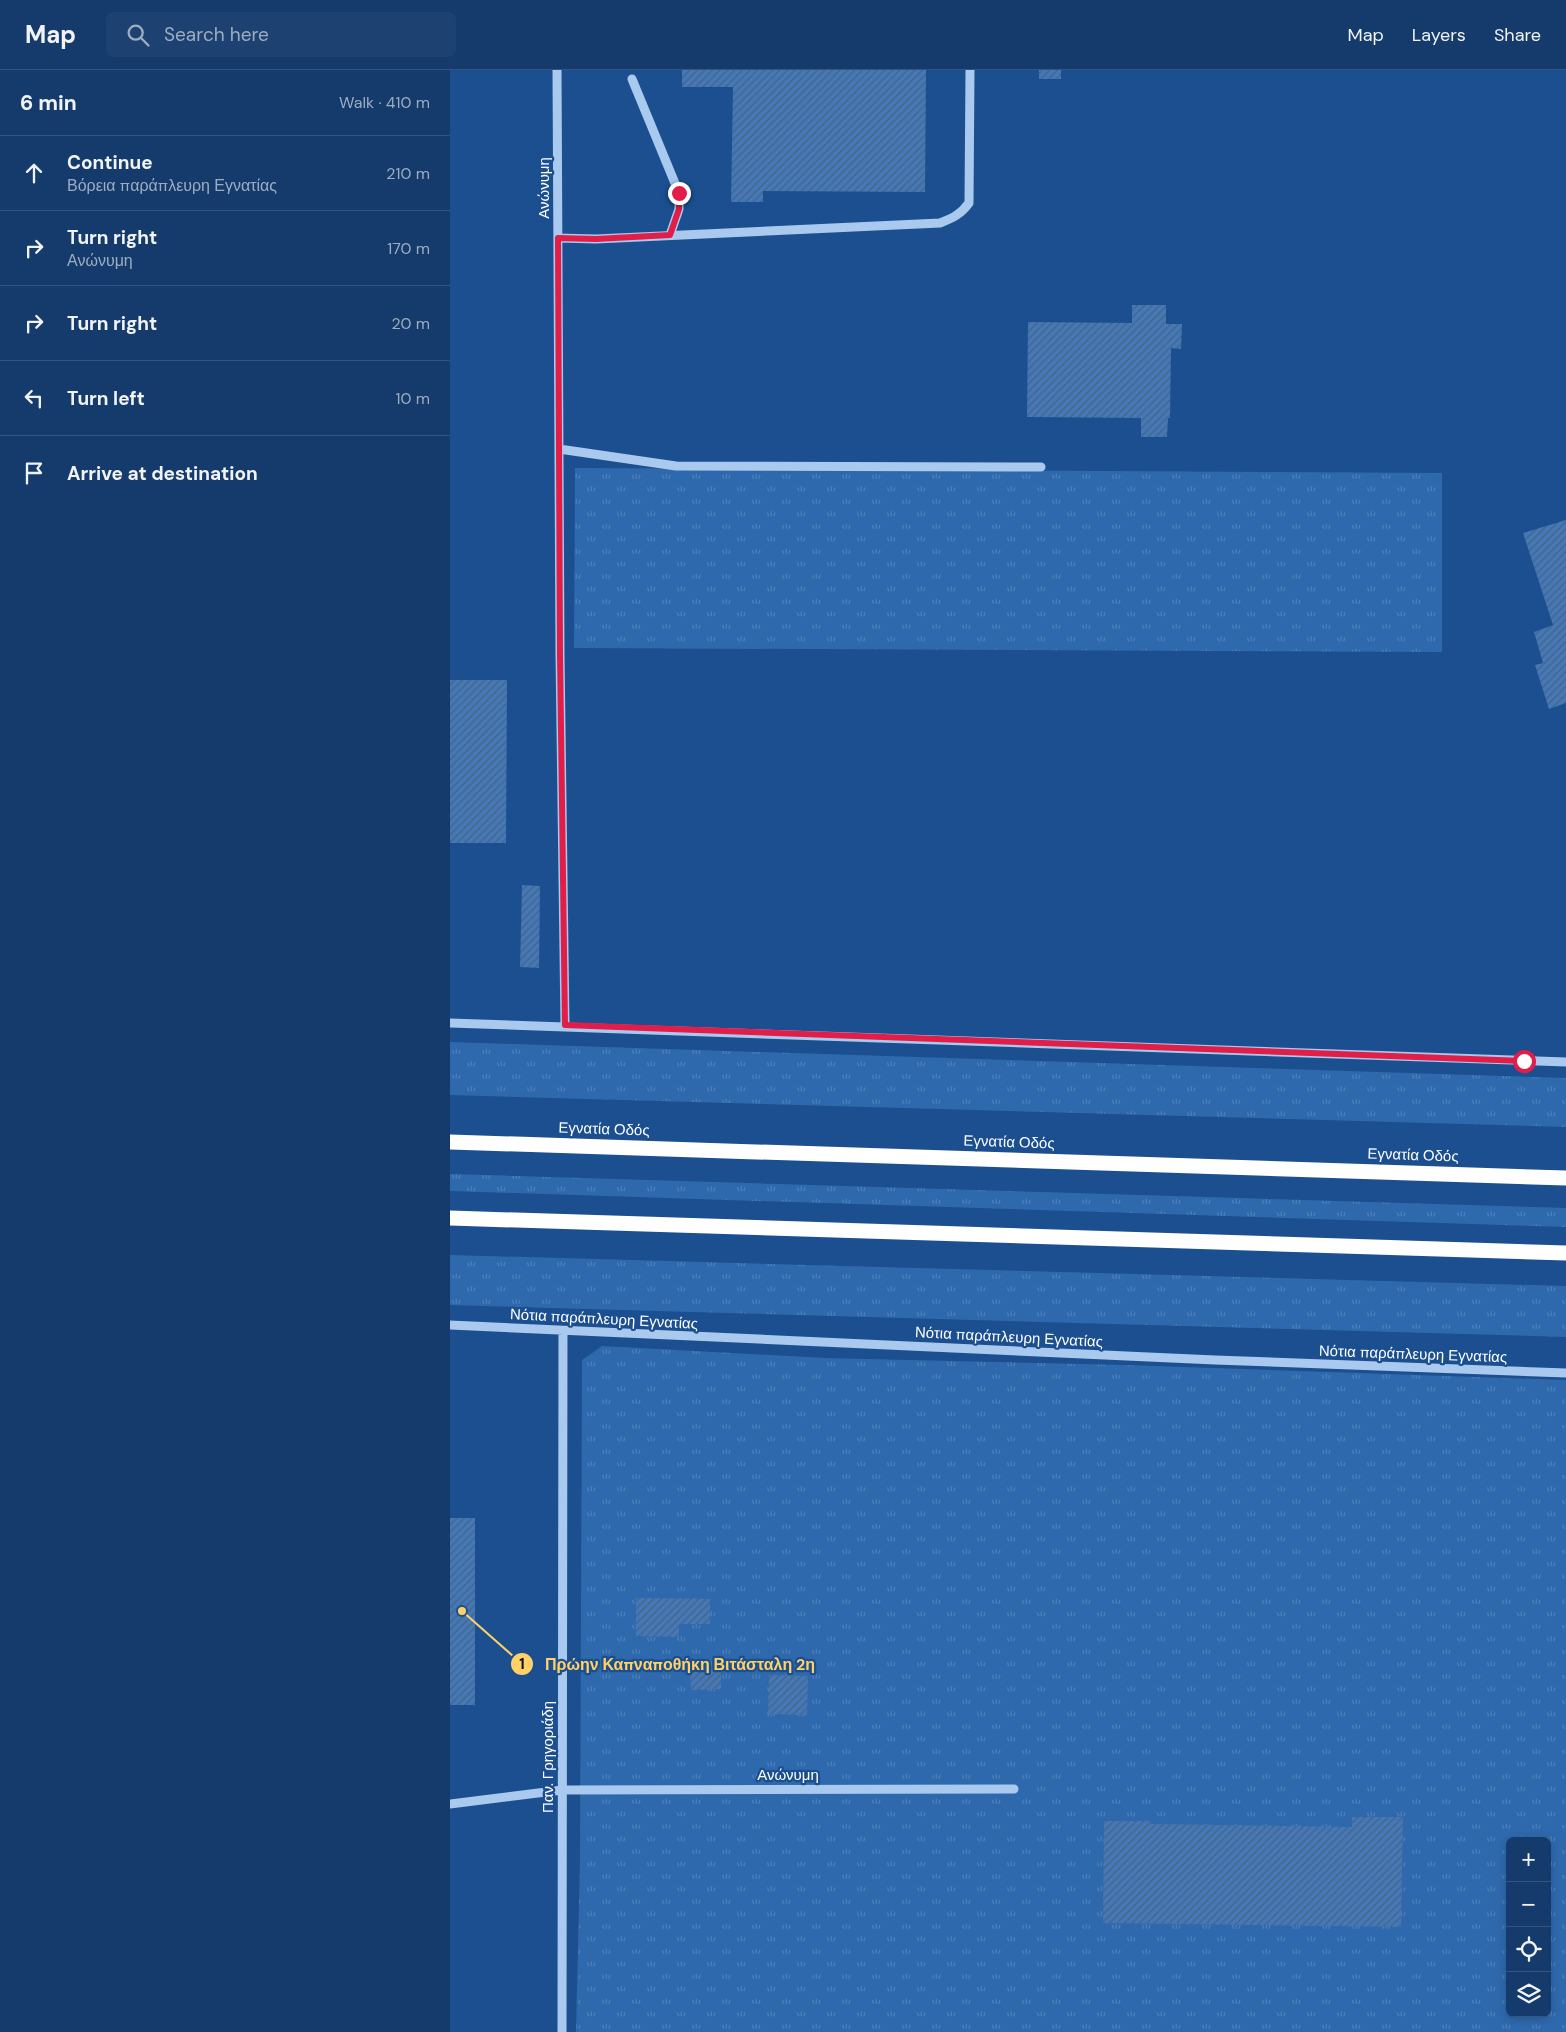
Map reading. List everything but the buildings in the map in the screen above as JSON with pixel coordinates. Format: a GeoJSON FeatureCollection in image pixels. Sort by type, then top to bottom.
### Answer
{"type":"FeatureCollection","features":[{"type":"Feature","properties":{"kind":"highway","name":"Εγνατία Οδός"},"geometry":{"type":"LineString","coordinates":[[450,1142],[1566,1178]]}},
{"type":"Feature","properties":{"kind":"highway"},"geometry":{"type":"LineString","coordinates":[[450,1218],[1566,1253]]}},
{"type":"Feature","properties":{"kind":"street","name":"Ανώνυμη"},"geometry":{"type":"LineString","coordinates":[[557,70],[565,1025]]}},
{"type":"Feature","properties":{"kind":"street"},"geometry":{"type":"LineString","coordinates":[[558,238],[596,239],[940,223],[952,219],[962,213],[969,203],[970,70]]}},
{"type":"Feature","properties":{"kind":"street"},"geometry":{"type":"LineString","coordinates":[[632,78],[679,193],[679,209],[670,235]]}},
{"type":"Feature","properties":{"kind":"street"},"geometry":{"type":"LineString","coordinates":[[560,449],[676,466],[1041,467]]}},
{"type":"Feature","properties":{"kind":"street"},"geometry":{"type":"LineString","coordinates":[[450,1022],[1566,1062]]}},
{"type":"Feature","properties":{"kind":"street","name":"Νότια παράπλευρη Εγνατίας"},"geometry":{"type":"LineString","coordinates":[[450,1325],[1215,1360],[1566,1373]]}},
{"type":"Feature","properties":{"kind":"street","name":"Παν. Γρηγοριάδη"},"geometry":{"type":"LineString","coordinates":[[562,2032],[563,1331]]}},
{"type":"Feature","properties":{"kind":"street","name":"Ανώνυμη"},"geometry":{"type":"LineString","coordinates":[[450,1804],[562,1790],[1014,1789]]}},
{"type":"Feature","properties":{"kind":"green space"},"geometry":{"type":"Polygon","coordinates":[[[575,468],[1442,473],[1442,652],[574,648],[575,468]]]}},
{"type":"Feature","properties":{"kind":"green space"},"geometry":{"type":"Polygon","coordinates":[[[450,1042],[1566,1078],[1566,1127],[450,1095],[450,1042]]]}},
{"type":"Feature","properties":{"kind":"green space"},"geometry":{"type":"Polygon","coordinates":[[[450,1174],[1566,1208],[1566,1227],[450,1191],[450,1174]]]}},
{"type":"Feature","properties":{"kind":"green space"},"geometry":{"type":"Polygon","coordinates":[[[450,1255],[1566,1286],[1566,1337],[450,1305],[450,1255]]]}},
{"type":"Feature","properties":{"kind":"green space"},"geometry":{"type":"Polygon","coordinates":[[[602,1346],[825,1358],[1125,1365],[1566,1380],[1566,2032],[576,2032],[580,1862],[582,1360],[602,1346]]]}},
{"type":"Feature","properties":{"kind":"place","name":"Πρώην Καπναποθήκη Βιτάσταλη 2η"},"geometry":{"type":"Point","coordinates":[462,1611]}},
{"type":"Feature","properties":{"kind":"route"},"geometry":{"type":"LineString","coordinates":[[679,193],[679,209],[670,235],[596,239],[558,238],[560,654],[565,1025],[1524,1061]]}}]}
